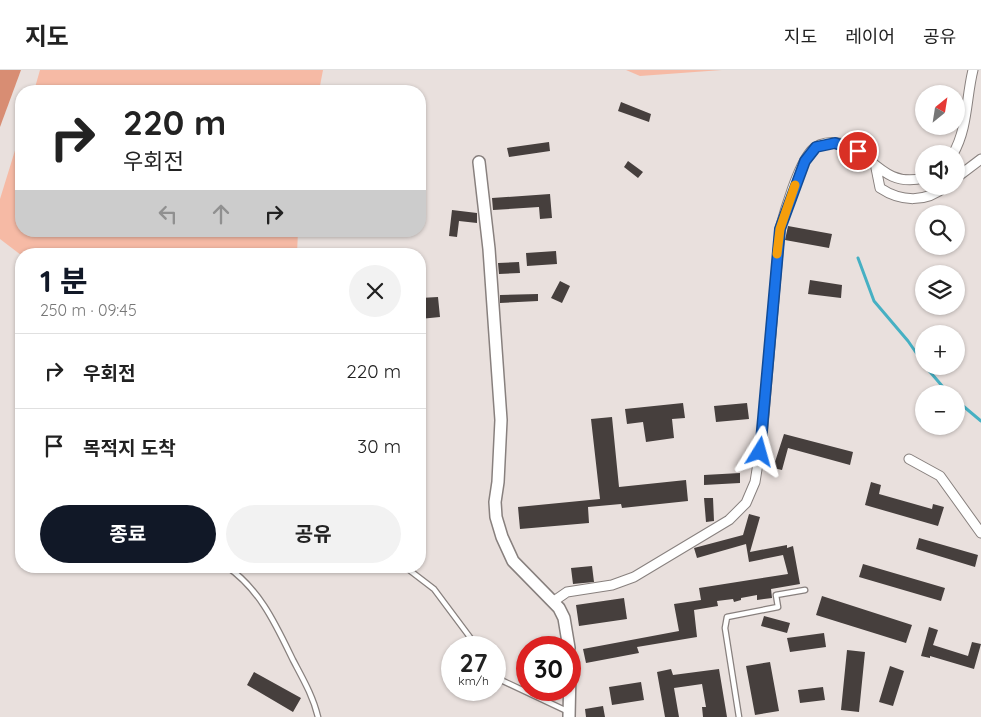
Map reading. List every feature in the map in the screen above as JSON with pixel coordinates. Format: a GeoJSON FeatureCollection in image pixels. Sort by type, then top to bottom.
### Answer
{"type":"FeatureCollection","features":[{"type":"Feature","properties":{"kind":"street"},"geometry":{"type":"LineString","coordinates":[[957,145],[965,124],[968,91],[973,70]]}},
{"type":"Feature","properties":{"kind":"street"},"geometry":{"type":"LineString","coordinates":[[554,600],[567,592],[612,585],[634,577],[729,520],[746,503],[755,482],[762,438],[780,229],[785,211],[805,161],[816,147],[829,143],[843,144],[858,151],[876,168],[902,179],[915,178]]}},
{"type":"Feature","properties":{"kind":"street"},"geometry":{"type":"LineString","coordinates":[[965,171],[981,159]]}},
{"type":"Feature","properties":{"kind":"street"},"geometry":{"type":"LineString","coordinates":[[479,162],[489,248],[501,420],[498,482],[495,502],[496,517],[502,537],[513,561],[554,600],[564,618],[567,636]]}},
{"type":"Feature","properties":{"kind":"street"},"geometry":{"type":"LineString","coordinates":[[876,168],[880,188],[904,200],[932,195]]}},
{"type":"Feature","properties":{"kind":"street"},"geometry":{"type":"LineString","coordinates":[[909,459],[940,476],[981,534]]}},
{"type":"Feature","properties":{"kind":"street"},"geometry":{"type":"LineString","coordinates":[[569,701],[569,715]]}},
{"type":"Feature","properties":{"kind":"lane"},"geometry":{"type":"LineString","coordinates":[[235,573],[244,580],[262,602],[308,690],[318,717]]}},
{"type":"Feature","properties":{"kind":"lane"},"geometry":{"type":"LineString","coordinates":[[413,573],[434,589],[469,636]]}},
{"type":"Feature","properties":{"kind":"lane"},"geometry":{"type":"LineString","coordinates":[[739,717],[725,628],[727,617],[778,607],[776,594],[806,590]]}},
{"type":"Feature","properties":{"kind":"lane"},"geometry":{"type":"LineString","coordinates":[[506,683],[569,715]]}},
{"type":"Feature","properties":{"kind":"shaded area"},"geometry":{"type":"Polygon","coordinates":[[[0,70],[21,70],[15,85],[0,127],[0,70]]]}},
{"type":"Feature","properties":{"kind":"shaded area"},"geometry":{"type":"Polygon","coordinates":[[[40,70],[323,70],[320,85],[36,85],[40,70]]]}},
{"type":"Feature","properties":{"kind":"shaded area"},"geometry":{"type":"Polygon","coordinates":[[[626,70],[722,70],[640,76],[626,70]]]}},
{"type":"Feature","properties":{"kind":"shaded area"},"geometry":{"type":"Polygon","coordinates":[[[15,150],[15,237],[298,237],[297,248],[15,248],[15,250],[0,239],[0,199],[15,150]]]}},
{"type":"Feature","properties":{"kind":"building"},"geometry":{"type":"Polygon","coordinates":[[[621,102],[651,114],[649,122],[618,111],[621,102]]]}},
{"type":"Feature","properties":{"kind":"building"},"geometry":{"type":"Polygon","coordinates":[[[549,142],[550,151],[509,157],[507,148],[549,142]]]}},
{"type":"Feature","properties":{"kind":"building"},"geometry":{"type":"Polygon","coordinates":[[[628,161],[643,172],[638,178],[624,167],[628,161]]]}},
{"type":"Feature","properties":{"kind":"building"},"geometry":{"type":"Polygon","coordinates":[[[550,194],[552,218],[540,219],[539,207],[493,210],[492,198],[550,194]]]}},
{"type":"Feature","properties":{"kind":"building"},"geometry":{"type":"Polygon","coordinates":[[[452,210],[477,213],[477,223],[459,221],[457,237],[449,236],[452,210]]]}},
{"type":"Feature","properties":{"kind":"building"},"geometry":{"type":"Polygon","coordinates":[[[788,226],[832,234],[829,248],[785,240],[788,226]]]}},
{"type":"Feature","properties":{"kind":"building"},"geometry":{"type":"Polygon","coordinates":[[[556,251],[557,264],[527,266],[526,253],[556,251]]]}},
{"type":"Feature","properties":{"kind":"building"},"geometry":{"type":"Polygon","coordinates":[[[519,262],[520,273],[499,274],[498,263],[519,262]]]}},
{"type":"Feature","properties":{"kind":"building"},"geometry":{"type":"Polygon","coordinates":[[[810,280],[842,285],[841,298],[808,294],[810,280]]]}},
{"type":"Feature","properties":{"kind":"building"},"geometry":{"type":"Polygon","coordinates":[[[560,281],[570,286],[562,303],[551,298],[560,281]]]}},
{"type":"Feature","properties":{"kind":"building"},"geometry":{"type":"Polygon","coordinates":[[[538,294],[538,301],[500,303],[500,295],[538,294]]]}},
{"type":"Feature","properties":{"kind":"building"},"geometry":{"type":"Polygon","coordinates":[[[438,297],[440,317],[426,318],[426,298],[438,297]]]}},
{"type":"Feature","properties":{"kind":"building"},"geometry":{"type":"Polygon","coordinates":[[[683,403],[685,418],[672,419],[674,438],[646,442],[643,422],[627,424],[625,409],[683,403]]]}},
{"type":"Feature","properties":{"kind":"building"},"geometry":{"type":"Polygon","coordinates":[[[747,403],[749,419],[716,422],[714,406],[747,403]]]}},
{"type":"Feature","properties":{"kind":"building"},"geometry":{"type":"Polygon","coordinates":[[[612,417],[619,487],[686,480],[688,501],[622,508],[621,504],[588,507],[589,523],[520,529],[518,507],[600,499],[591,419],[612,417]]]}},
{"type":"Feature","properties":{"kind":"building"},"geometry":{"type":"Polygon","coordinates":[[[784,434],[853,452],[850,465],[788,448],[782,470],[773,468],[784,434]]]}},
{"type":"Feature","properties":{"kind":"building"},"geometry":{"type":"Polygon","coordinates":[[[740,473],[740,483],[704,485],[704,475],[740,473]]]}},
{"type":"Feature","properties":{"kind":"building"},"geometry":{"type":"Polygon","coordinates":[[[871,482],[881,485],[879,494],[932,509],[933,504],[944,507],[938,526],[865,505],[871,482]]]}},
{"type":"Feature","properties":{"kind":"building"},"geometry":{"type":"Polygon","coordinates":[[[704,498],[713,498],[714,521],[706,522],[704,498]]]}},
{"type":"Feature","properties":{"kind":"building"},"geometry":{"type":"Polygon","coordinates":[[[749,514],[760,517],[750,552],[787,545],[787,548],[793,546],[800,584],[771,589],[772,598],[757,600],[757,595],[741,598],[741,600],[734,602],[733,599],[717,601],[718,606],[694,610],[697,637],[637,647],[639,653],[586,663],[583,649],[679,631],[674,604],[701,600],[699,588],[788,574],[783,555],[749,562],[746,544],[697,558],[694,548],[743,535],[749,514]]]}},
{"type":"Feature","properties":{"kind":"building"},"geometry":{"type":"Polygon","coordinates":[[[919,538],[978,555],[975,567],[916,549],[919,538]]]}},
{"type":"Feature","properties":{"kind":"building"},"geometry":{"type":"Polygon","coordinates":[[[863,564],[945,588],[941,601],[859,577],[863,564]]]}},
{"type":"Feature","properties":{"kind":"building"},"geometry":{"type":"Polygon","coordinates":[[[592,566],[594,582],[573,584],[571,568],[592,566]]]}},
{"type":"Feature","properties":{"kind":"building"},"geometry":{"type":"Polygon","coordinates":[[[822,596],[912,625],[906,643],[816,615],[822,596]]]}},
{"type":"Feature","properties":{"kind":"building"},"geometry":{"type":"Polygon","coordinates":[[[624,598],[627,619],[579,626],[576,605],[624,598]]]}},
{"type":"Feature","properties":{"kind":"building"},"geometry":{"type":"Polygon","coordinates":[[[764,616],[790,623],[787,633],[761,626],[764,616]]]}},
{"type":"Feature","properties":{"kind":"building"},"geometry":{"type":"Polygon","coordinates":[[[929,627],[938,630],[933,645],[968,656],[972,642],[981,644],[974,669],[930,656],[930,658],[921,656],[929,627]]]}},
{"type":"Feature","properties":{"kind":"building"},"geometry":{"type":"Polygon","coordinates":[[[824,633],[826,647],[790,652],[787,638],[824,633]]]}},
{"type":"Feature","properties":{"kind":"building"},"geometry":{"type":"Polygon","coordinates":[[[847,650],[865,652],[859,712],[841,710],[847,650]]]}},
{"type":"Feature","properties":{"kind":"building"},"geometry":{"type":"Polygon","coordinates":[[[770,662],[779,711],[755,715],[746,666],[770,662]]]}},
{"type":"Feature","properties":{"kind":"building"},"geometry":{"type":"Polygon","coordinates":[[[890,666],[904,671],[893,706],[879,702],[890,666]]]}},
{"type":"Feature","properties":{"kind":"building"},"geometry":{"type":"Polygon","coordinates":[[[671,669],[673,675],[719,669],[727,717],[703,717],[702,707],[706,707],[702,684],[674,688],[679,717],[665,717],[657,672],[671,669]]]}},
{"type":"Feature","properties":{"kind":"building"},"geometry":{"type":"Polygon","coordinates":[[[254,672],[301,698],[293,712],[247,685],[254,672]]]}},
{"type":"Feature","properties":{"kind":"building"},"geometry":{"type":"Polygon","coordinates":[[[641,682],[644,700],[612,705],[609,687],[641,682]]]}},
{"type":"Feature","properties":{"kind":"building"},"geometry":{"type":"Polygon","coordinates":[[[823,687],[825,700],[800,703],[798,690],[823,687]]]}},
{"type":"Feature","properties":{"kind":"building"},"geometry":{"type":"Polygon","coordinates":[[[603,706],[605,717],[586,717],[585,709],[603,706]]]}},
{"type":"Feature","properties":{"kind":"waterway"},"geometry":{"type":"LineString","coordinates":[[858,258],[874,301],[915,351]]}},
{"type":"Feature","properties":{"kind":"waterway"},"geometry":{"type":"LineString","coordinates":[[933,375],[941,385]]}},
{"type":"Feature","properties":{"kind":"waterway"},"geometry":{"type":"LineString","coordinates":[[965,408],[981,421]]}},
{"type":"Feature","properties":{"kind":"slow traffic"},"geometry":{"type":"LineString","coordinates":[[777,254],[780,229],[795,185]]}},
{"type":"Feature","properties":{"kind":"route"},"geometry":{"type":"LineString","coordinates":[[760,452],[776,264],[780,229],[785,211],[805,161],[810,152],[816,147],[835,143],[843,144],[858,151]]}}]}
